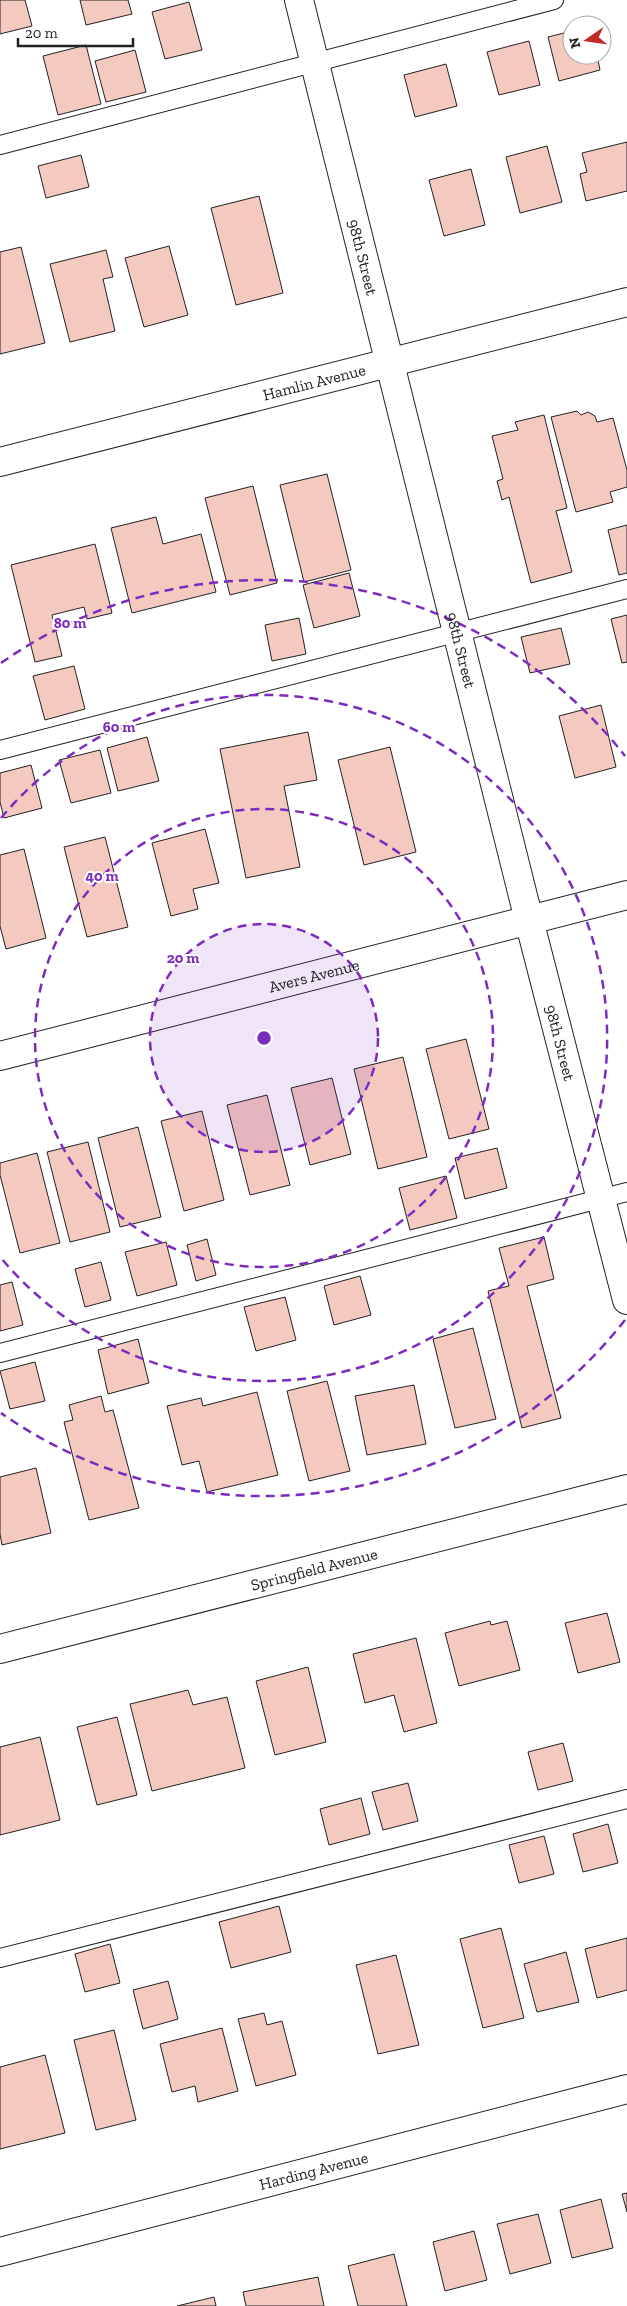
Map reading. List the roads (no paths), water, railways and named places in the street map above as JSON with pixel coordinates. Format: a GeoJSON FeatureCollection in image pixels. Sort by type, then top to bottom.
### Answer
{"type":"FeatureCollection","features":[{"type":"Feature","properties":{"kind":"street","name":"98th Street"},"geometry":{"type":"LineString","coordinates":[[299,0],[529,920],[627,1300]]}},
{"type":"Feature","properties":{"kind":"street","name":"Hamlin Avenue"},"geometry":{"type":"LineString","coordinates":[[0,462],[627,302]]}},
{"type":"Feature","properties":{"kind":"street","name":"Avers Avenue"},"geometry":{"type":"LineString","coordinates":[[0,1056],[627,895]]}},
{"type":"Feature","properties":{"kind":"street","name":"Springfield Avenue"},"geometry":{"type":"LineString","coordinates":[[0,1649],[627,1489]]}},
{"type":"Feature","properties":{"kind":"street","name":"Harding Avenue"},"geometry":{"type":"LineString","coordinates":[[0,2252],[627,2088]]}},
{"type":"Feature","properties":{"kind":"lane"},"geometry":{"type":"LineString","coordinates":[[0,144],[554,0]]}},
{"type":"Feature","properties":{"kind":"lane"},"geometry":{"type":"LineString","coordinates":[[0,750],[627,589]]}},
{"type":"Feature","properties":{"kind":"lane"},"geometry":{"type":"LineString","coordinates":[[0,1353],[627,1192]]}},
{"type":"Feature","properties":{"kind":"lane"},"geometry":{"type":"LineString","coordinates":[[0,1958],[627,1799]]}}]}
